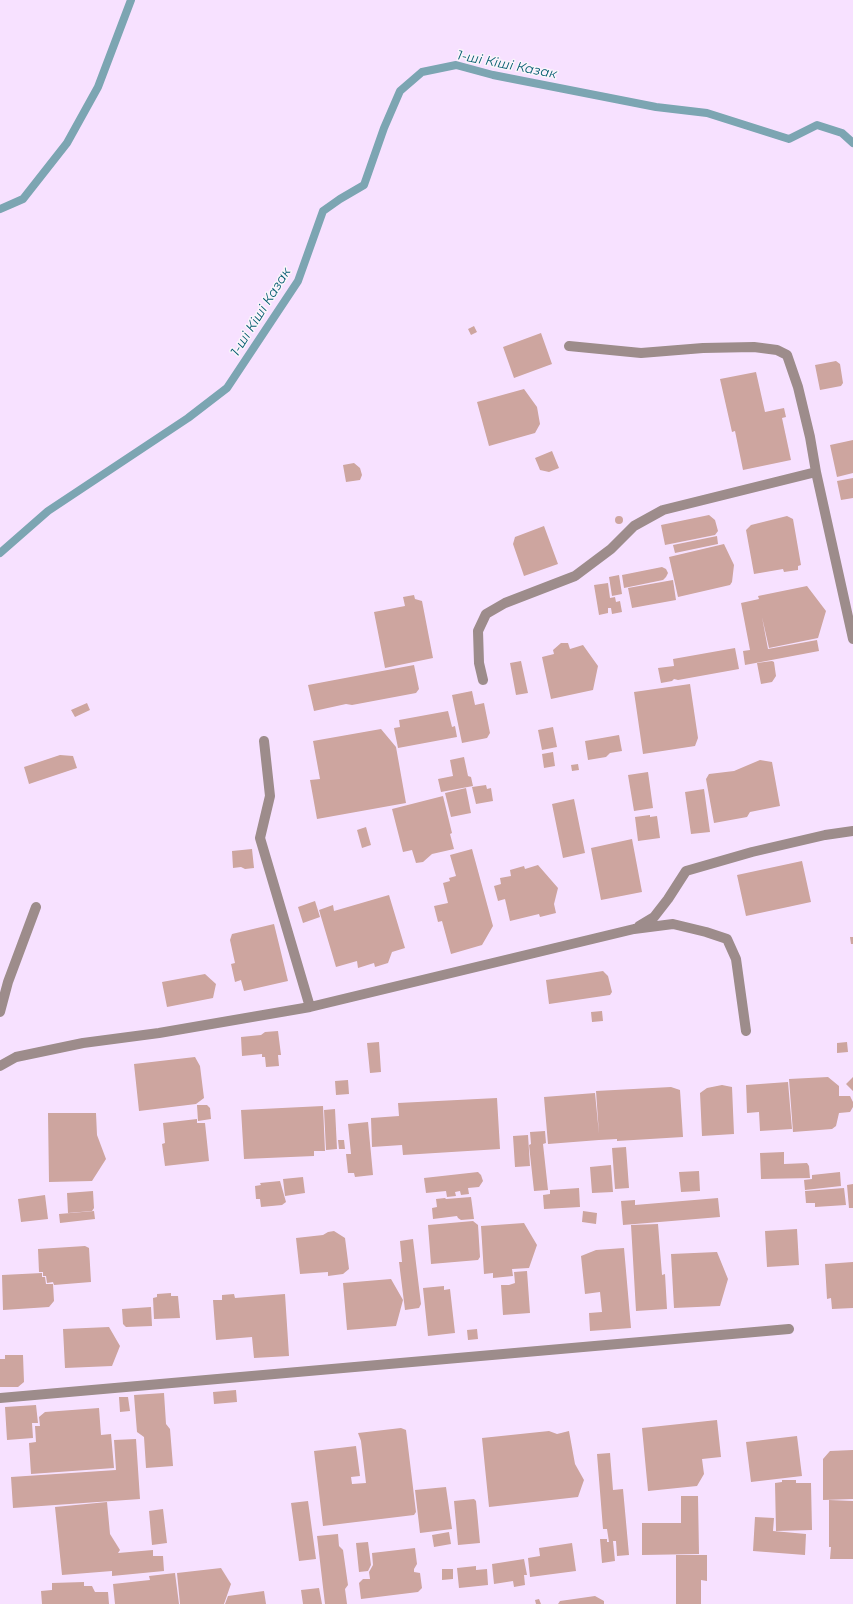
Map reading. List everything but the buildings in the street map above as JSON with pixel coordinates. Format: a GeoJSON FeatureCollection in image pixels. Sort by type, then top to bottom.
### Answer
{"type":"FeatureCollection","features":[{"type":"Feature","properties":{"kind":"street"},"geometry":{"type":"LineString","coordinates":[[569,346],[641,353],[710,348],[754,347],[777,350],[787,355],[810,437],[816,472],[853,639]]}},
{"type":"Feature","properties":{"kind":"street"},"geometry":{"type":"LineString","coordinates":[[484,680],[479,663],[478,631],[486,614],[505,603],[575,576],[611,549],[634,526],[663,510],[816,472]]}},
{"type":"Feature","properties":{"kind":"street"},"geometry":{"type":"LineString","coordinates":[[264,741],[270,796],[260,838],[310,1007]]}},
{"type":"Feature","properties":{"kind":"street"},"geometry":{"type":"LineString","coordinates":[[634,929],[654,917],[668,899],[686,871],[752,852],[825,835],[853,831]]}},
{"type":"Feature","properties":{"kind":"street"},"geometry":{"type":"LineString","coordinates":[[0,1012],[8,982],[36,907]]}},
{"type":"Feature","properties":{"kind":"street"},"geometry":{"type":"LineString","coordinates":[[0,1066],[16,1057],[83,1043],[159,1033],[310,1007],[634,929],[673,924],[727,939],[736,959],[746,1031]]}},
{"type":"Feature","properties":{"kind":"street"},"geometry":{"type":"LineString","coordinates":[[0,1398],[789,1329]]}},
{"type":"Feature","properties":{"kind":"waterway"},"geometry":{"type":"LineString","coordinates":[[0,209],[23,199],[67,143],[98,87],[131,0]]}},
{"type":"Feature","properties":{"kind":"waterway","name":"1-ші Кіші Казак"},"geometry":{"type":"LineString","coordinates":[[0,553],[48,511],[188,418],[227,388],[298,281],[323,211],[364,185],[384,128],[400,91],[422,72],[456,65],[493,75],[656,107],[707,113],[789,139],[817,125],[842,133],[853,143]]}}]}
